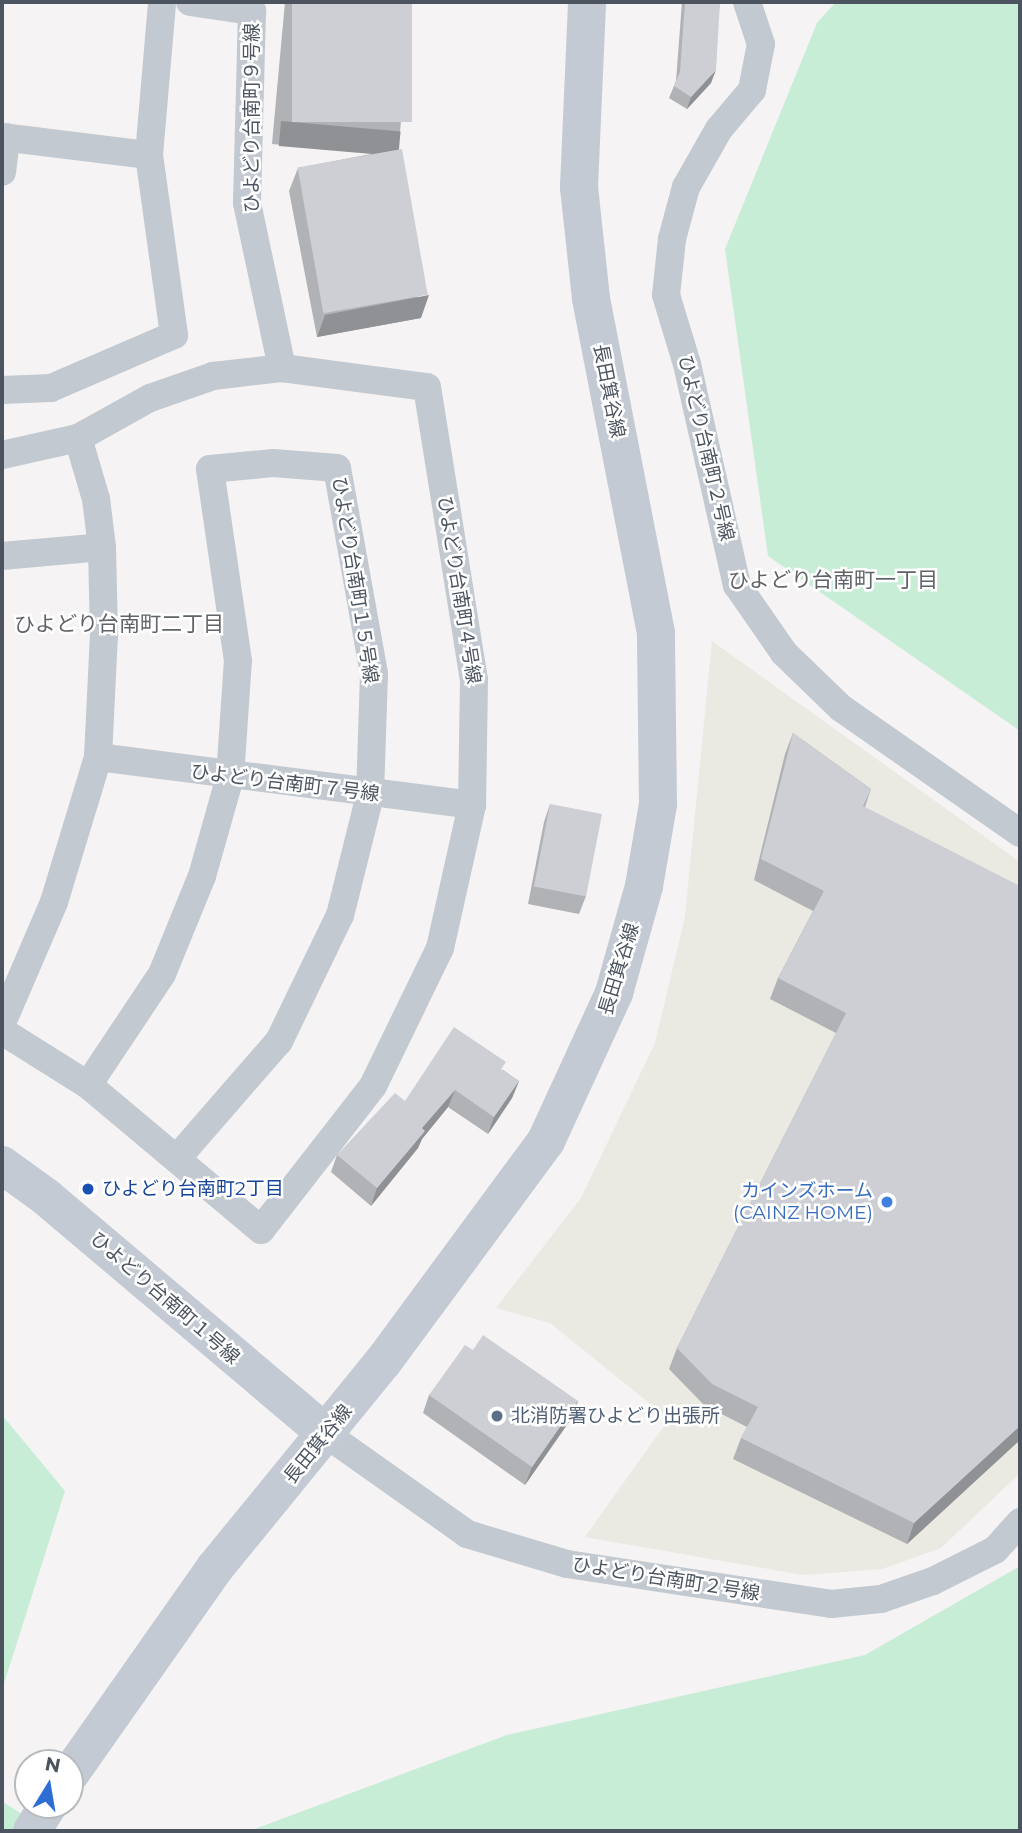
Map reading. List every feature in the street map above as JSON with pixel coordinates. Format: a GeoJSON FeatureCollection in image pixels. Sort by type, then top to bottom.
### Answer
{"type":"FeatureCollection","features":[{"type":"Feature","properties":{"kind":"street"},"geometry":{"type":"LineString","coordinates":[[2,390],[51,388],[174,335],[149,155],[162,2]]}},
{"type":"Feature","properties":{"kind":"street","name":"ひよどり台南町９号線"},"geometry":{"type":"LineString","coordinates":[[190,2],[252,11],[247,203],[282,368]]}},
{"type":"Feature","properties":{"kind":"street","name":"長田箕谷線"},"geometry":{"type":"LineString","coordinates":[[84,1754],[214,1569],[326,1434],[546,1141],[614,993],[644,886],[658,804],[656,633],[591,298],[579,187],[587,2]]}},
{"type":"Feature","properties":{"kind":"street","name":"ひよどり台南町２号線"},"geometry":{"type":"LineString","coordinates":[[747,2],[761,44],[752,90],[719,129],[686,187],[672,239],[666,295],[687,364],[737,585],[785,653],[841,708],[1020,833]]}},
{"type":"Feature","properties":{"kind":"street"},"geometry":{"type":"LineString","coordinates":[[2,172],[4,137],[149,155]]}},
{"type":"Feature","properties":{"kind":"street","name":"ひよどり台南町４号線"},"geometry":{"type":"LineString","coordinates":[[2,455],[78,438],[150,398],[213,376],[282,368],[427,387],[474,680],[472,805],[440,948],[411,1014],[373,1086],[261,1230],[178,1157],[88,1085],[2,1031]]}},
{"type":"Feature","properties":{"kind":"street"},"geometry":{"type":"LineString","coordinates":[[2,1023],[54,902],[97,757],[104,635],[102,547],[96,499],[78,438]]}},
{"type":"Feature","properties":{"kind":"street","name":"ひよどり台南町１５号線"},"geometry":{"type":"LineString","coordinates":[[230,777],[238,661],[210,469],[273,463],[337,468],[374,674],[370,795]]}},
{"type":"Feature","properties":{"kind":"street"},"geometry":{"type":"LineString","coordinates":[[2,556],[102,547]]}},
{"type":"Feature","properties":{"kind":"street","name":"ひよどり台南町７号線"},"geometry":{"type":"LineString","coordinates":[[97,757],[370,795],[472,805]]}},
{"type":"Feature","properties":{"kind":"street"},"geometry":{"type":"LineString","coordinates":[[88,1085],[162,974],[202,876],[230,777]]}},
{"type":"Feature","properties":{"kind":"street"},"geometry":{"type":"LineString","coordinates":[[178,1157],[279,1041],[340,915],[370,795]]}},
{"type":"Feature","properties":{"kind":"street","name":"ひよどり台南町１号線"},"geometry":{"type":"LineString","coordinates":[[2,1165],[47,1197],[326,1434]]}},
{"type":"Feature","properties":{"kind":"street","name":"ひよどり台南町２号線"},"geometry":{"type":"LineString","coordinates":[[326,1434],[467,1534],[567,1564],[831,1604],[881,1599],[933,1581],[995,1550],[1020,1522]]}},
{"type":"Feature","properties":{"kind":"shaded area"},"geometry":{"type":"Polygon","coordinates":[[[712,641],[1020,862],[1020,1473],[941,1548],[882,1569],[803,1575],[585,1537],[669,1419],[550,1323],[496,1308],[581,1198],[655,1043],[685,917],[712,641]]]}},
{"type":"Feature","properties":{"kind":"green space"},"geometry":{"type":"Polygon","coordinates":[[[836,2],[1020,2],[1020,731],[768,556],[725,249],[817,23],[836,2]]]}},
{"type":"Feature","properties":{"kind":"green space"},"geometry":{"type":"Polygon","coordinates":[[[2,1415],[65,1491],[2,1690],[2,1415]]]}},
{"type":"Feature","properties":{"kind":"green space"},"geometry":{"type":"Polygon","coordinates":[[[1020,1566],[1020,1831],[249,1831],[507,1735],[865,1655],[1020,1566]]]}},
{"type":"Feature","properties":{"kind":"green space"},"geometry":{"type":"Polygon","coordinates":[[[2,1801],[14,1809],[14,1819],[29,1819],[47,1831],[2,1831],[2,1801]]]}},
{"type":"Feature","properties":{"kind":"building"},"geometry":{"type":"Polygon","coordinates":[[[292,2],[412,2],[412,122],[292,122],[292,2]]]}},
{"type":"Feature","properties":{"kind":"building"},"geometry":{"type":"Polygon","coordinates":[[[685,2],[720,2],[716,70],[691,97],[674,86],[680,72],[685,2]]]}},
{"type":"Feature","properties":{"kind":"building"},"geometry":{"type":"Polygon","coordinates":[[[402,149],[428,295],[323,313],[298,167],[402,149]]]}},
{"type":"Feature","properties":{"kind":"building","name":"カインズホーム (CAINZ HOME)"},"geometry":{"type":"Polygon","coordinates":[[[793,733],[871,789],[863,806],[1020,886],[1020,1426],[914,1523],[741,1438],[758,1407],[712,1384],[677,1348],[846,1013],[778,978],[824,891],[761,859],[793,733]]]}},
{"type":"Feature","properties":{"kind":"building"},"geometry":{"type":"Polygon","coordinates":[[[550,804],[602,814],[586,897],[534,886],[550,804]]]}},
{"type":"Feature","properties":{"kind":"building"},"geometry":{"type":"Polygon","coordinates":[[[454,1027],[506,1062],[501,1069],[519,1081],[494,1117],[455,1090],[422,1128],[425,1131],[377,1188],[337,1155],[395,1093],[405,1101],[454,1027]]]}},
{"type":"Feature","properties":{"kind":"building","name":"北消防署ひよどり出張所"},"geometry":{"type":"Polygon","coordinates":[[[483,1335],[578,1401],[532,1467],[429,1395],[465,1345],[473,1350],[483,1335]]]}},
{"type":"Feature","properties":{"kind":"place","name":"ひよどり台南町2丁目"},"geometry":{"type":"Point","coordinates":[88,1189]}},
{"type":"Feature","properties":{"kind":"place","name":"カインズホーム (CAINZ HOME)"},"geometry":{"type":"Point","coordinates":[887,1202]}},
{"type":"Feature","properties":{"kind":"place","name":"北消防署ひよどり出張所"},"geometry":{"type":"Point","coordinates":[497,1416]}},
{"type":"Feature","properties":{"kind":"district","name":"ひよどり台南町一丁目"},"geometry":{"type":"Point","coordinates":[833,580]}},
{"type":"Feature","properties":{"kind":"district","name":"ひよどり台南町二丁目"},"geometry":{"type":"Point","coordinates":[119,624]}}]}
